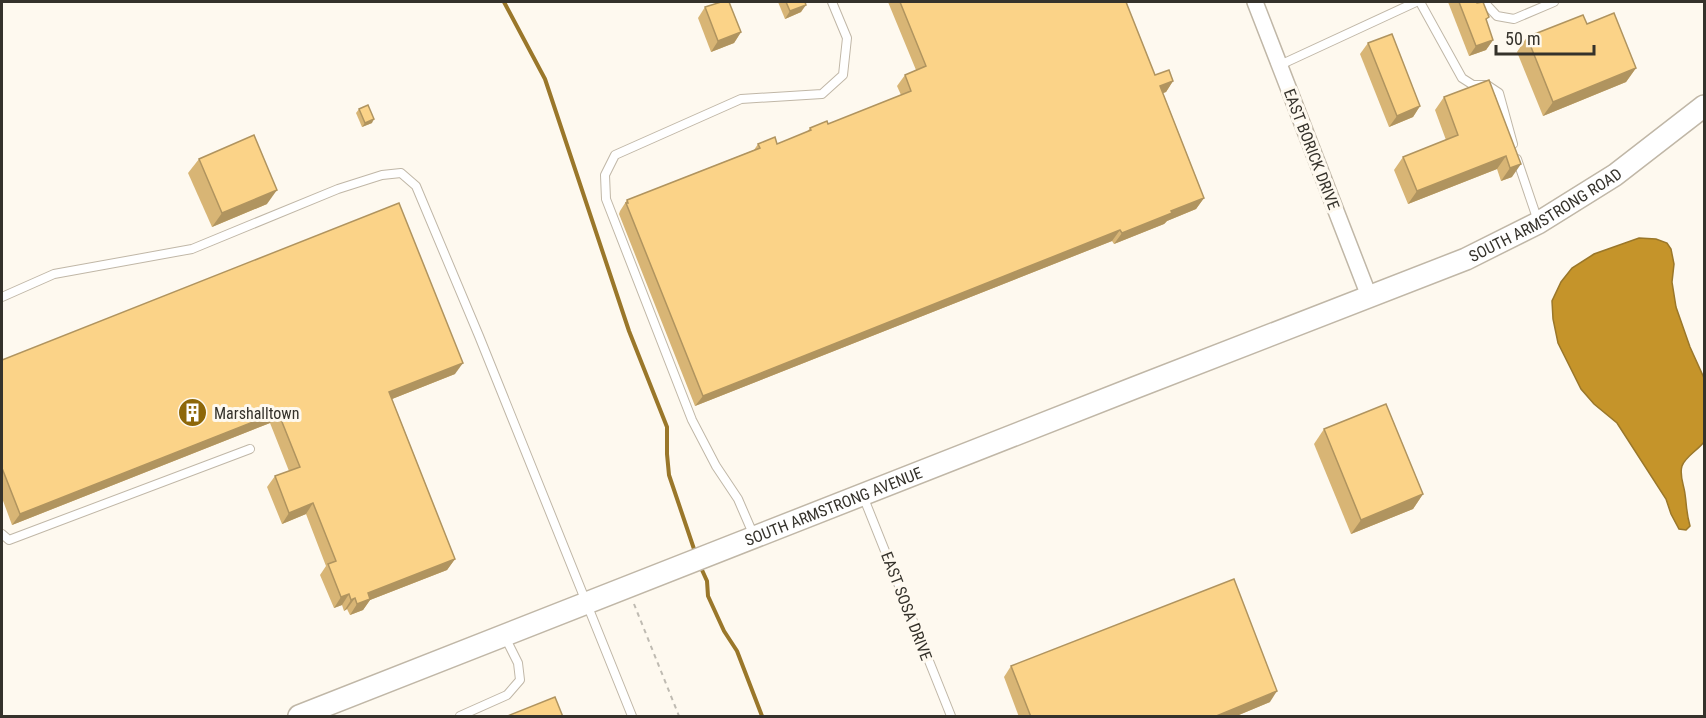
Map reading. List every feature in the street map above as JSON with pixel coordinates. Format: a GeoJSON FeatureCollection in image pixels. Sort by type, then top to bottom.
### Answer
{"type":"FeatureCollection","features":[{"type":"Feature","properties":{"kind":"street","name":"EAST BORICK DRIVE"},"geometry":{"type":"LineString","coordinates":[[1254,2],[1369,296]]}},
{"type":"Feature","properties":{"kind":"street","name":"SOUTH ARMSTRONG ROAD"},"geometry":{"type":"LineString","coordinates":[[1369,296],[1466,259],[1538,223],[1614,175],[1704,106]]}},
{"type":"Feature","properties":{"kind":"street","name":"SOUTH ARMSTRONG AVENUE"},"geometry":{"type":"LineString","coordinates":[[299,717],[1369,296]]}},
{"type":"Feature","properties":{"kind":"lane"},"geometry":{"type":"LineString","coordinates":[[755,538],[738,499],[716,466],[692,420],[606,199],[605,175],[615,155],[741,99],[822,93],[843,75],[847,39],[832,2]]}},
{"type":"Feature","properties":{"kind":"lane"},"geometry":{"type":"LineString","coordinates":[[1280,65],[1416,2]]}},
{"type":"Feature","properties":{"kind":"lane"},"geometry":{"type":"LineString","coordinates":[[1420,2],[1462,78],[1473,85],[1487,85],[1499,93],[1522,177],[1538,223]]}},
{"type":"Feature","properties":{"kind":"lane"},"geometry":{"type":"LineString","coordinates":[[1484,2],[1497,16],[1514,19],[1554,2]]}},
{"type":"Feature","properties":{"kind":"lane"},"geometry":{"type":"LineString","coordinates":[[2,297],[54,274],[192,249],[338,189],[382,175],[402,173],[416,186],[632,717]]}},
{"type":"Feature","properties":{"kind":"lane"},"geometry":{"type":"LineString","coordinates":[[2,534],[9,540],[250,449]]}},
{"type":"Feature","properties":{"kind":"lane","name":"EAST SOSA DRIVE"},"geometry":{"type":"LineString","coordinates":[[862,495],[951,717]]}},
{"type":"Feature","properties":{"kind":"lane"},"geometry":{"type":"LineString","coordinates":[[460,717],[507,695],[520,680],[518,663],[505,635]]}},
{"type":"Feature","properties":{"kind":"path"},"geometry":{"type":"LineString","coordinates":[[628,587],[679,717]]}},
{"type":"Feature","properties":{"kind":"shaded area"},"geometry":{"type":"Polygon","coordinates":[[[1639,238],[1656,239],[1667,243],[1671,249],[1674,264],[1672,282],[1676,307],[1704,378],[1704,442],[1686,460],[1681,469],[1690,526],[1686,530],[1679,529],[1666,499],[1617,423],[1594,404],[1581,389],[1558,343],[1553,319],[1552,301],[1561,282],[1572,268],[1594,254],[1639,238]]]}},
{"type":"Feature","properties":{"kind":"building"},"geometry":{"type":"Polygon","coordinates":[[[729,2],[741,32],[718,41],[705,7],[729,2]]]}},
{"type":"Feature","properties":{"kind":"building"},"geometry":{"type":"Polygon","coordinates":[[[786,2],[805,2],[806,5],[790,11],[786,2]]]}},
{"type":"Feature","properties":{"kind":"building"},"geometry":{"type":"Polygon","coordinates":[[[900,2],[1126,2],[1155,75],[1169,70],[1173,81],[1160,86],[1204,198],[1122,233],[1120,230],[703,396],[626,203],[628,203],[627,200],[760,148],[758,144],[775,137],[777,144],[827,121],[828,124],[911,91],[905,75],[926,66],[900,2]]]}},
{"type":"Feature","properties":{"kind":"building"},"geometry":{"type":"Polygon","coordinates":[[[1459,2],[1483,2],[1489,17],[1486,19],[1493,40],[1476,46],[1459,2]]]}},
{"type":"Feature","properties":{"kind":"building"},"geometry":{"type":"Polygon","coordinates":[[[1614,13],[1636,68],[1553,102],[1527,37],[1583,15],[1587,24],[1614,13]]]}},
{"type":"Feature","properties":{"kind":"building"},"geometry":{"type":"Polygon","coordinates":[[[1392,34],[1420,106],[1397,116],[1368,43],[1392,34]]]}},
{"type":"Feature","properties":{"kind":"building"},"geometry":{"type":"Polygon","coordinates":[[[1489,80],[1521,164],[1510,168],[1506,156],[1417,191],[1403,157],[1458,135],[1444,97],[1489,80]]]}},
{"type":"Feature","properties":{"kind":"building"},"geometry":{"type":"Polygon","coordinates":[[[368,105],[374,119],[365,123],[359,109],[368,105]]]}},
{"type":"Feature","properties":{"kind":"building"},"geometry":{"type":"Polygon","coordinates":[[[254,135],[277,190],[222,213],[199,159],[254,135]]]}},
{"type":"Feature","properties":{"kind":"building","name":"Marshalltown"},"geometry":{"type":"Polygon","coordinates":[[[399,203],[463,363],[389,392],[455,559],[368,593],[370,599],[357,604],[355,598],[351,600],[349,594],[341,597],[328,564],[336,561],[313,503],[289,513],[275,476],[300,467],[278,412],[20,514],[2,468],[2,360],[399,203]]]}},
{"type":"Feature","properties":{"kind":"building"},"geometry":{"type":"Polygon","coordinates":[[[1386,404],[1423,494],[1361,520],[1324,429],[1386,404]]]}},
{"type":"Feature","properties":{"kind":"building"},"geometry":{"type":"Polygon","coordinates":[[[1234,579],[1277,691],[1214,717],[1031,717],[1011,666],[1234,579]]]}},
{"type":"Feature","properties":{"kind":"building"},"geometry":{"type":"Polygon","coordinates":[[[555,697],[563,717],[505,717],[555,697]]]}},
{"type":"Feature","properties":{"kind":"waterway"},"geometry":{"type":"LineString","coordinates":[[504,2],[545,79],[629,331],[667,427],[669,475],[694,549]]}},
{"type":"Feature","properties":{"kind":"waterway"},"geometry":{"type":"LineString","coordinates":[[702,570],[707,581],[708,596],[724,631],[737,651],[762,716]]}},
{"type":"Feature","properties":{"kind":"place","name":"Marshalltown"},"geometry":{"type":"Point","coordinates":[193,413]}}]}
